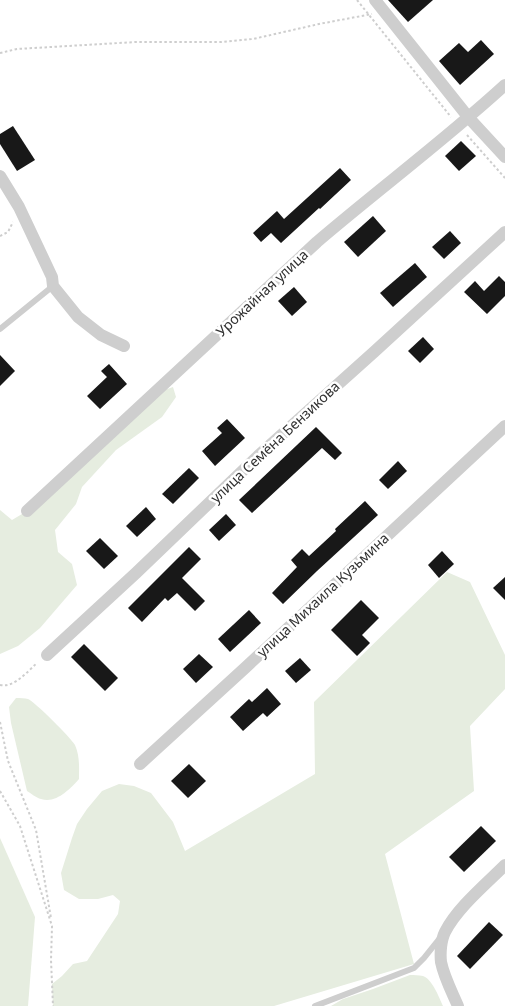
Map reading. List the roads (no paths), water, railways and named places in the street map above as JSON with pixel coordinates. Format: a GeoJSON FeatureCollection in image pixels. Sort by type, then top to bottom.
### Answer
{"type":"FeatureCollection","features":[{"type":"Feature","properties":{"kind":"street"},"geometry":{"type":"LineString","coordinates":[[375,0],[469,118],[505,157]]}},
{"type":"Feature","properties":{"kind":"street","name":"Урожайная улица"},"geometry":{"type":"LineString","coordinates":[[27,511],[317,242],[469,118],[505,85]]}},
{"type":"Feature","properties":{"kind":"street"},"geometry":{"type":"LineString","coordinates":[[0,176],[19,207],[52,277],[53,286],[78,317],[101,335],[124,346]]}},
{"type":"Feature","properties":{"kind":"street","name":"улица Семёна Бензикова"},"geometry":{"type":"LineString","coordinates":[[47,655],[136,574],[258,456],[505,232]]}},
{"type":"Feature","properties":{"kind":"street","name":"улица Михаила Кузьмина"},"geometry":{"type":"LineString","coordinates":[[140,764],[505,426]]}},
{"type":"Feature","properties":{"kind":"street"},"geometry":{"type":"LineString","coordinates":[[458,1006],[441,963],[440,953],[444,933],[462,907],[505,865]]}},
{"type":"Feature","properties":{"kind":"lane"},"geometry":{"type":"LineString","coordinates":[[0,329],[53,286]]}},
{"type":"Feature","properties":{"kind":"lane"},"geometry":{"type":"LineString","coordinates":[[315,1006],[414,968],[444,933]]}}]}
